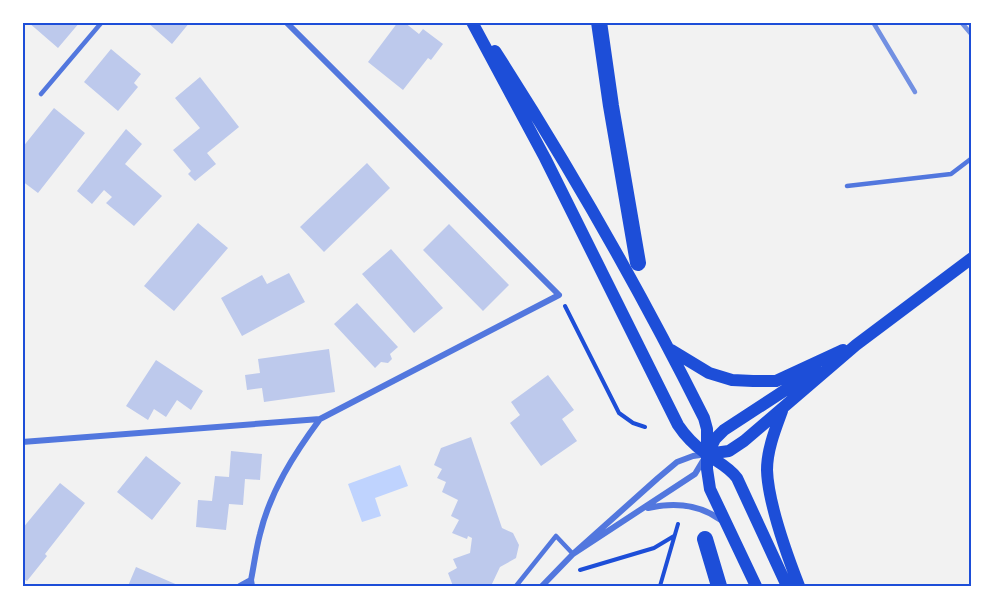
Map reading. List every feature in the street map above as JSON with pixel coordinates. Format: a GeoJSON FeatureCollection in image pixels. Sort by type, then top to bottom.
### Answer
{"type":"FeatureCollection","features":[{"type":"Feature","properties":{"kind":"highway"},"geometry":{"type":"LineString","coordinates":[[598,22],[638,263]]}},
{"type":"Feature","properties":{"kind":"highway"},"geometry":{"type":"LineString","coordinates":[[705,539],[719,586]]}},
{"type":"Feature","properties":{"kind":"main road"},"geometry":{"type":"LineString","coordinates":[[472,22],[544,158],[678,425],[687,439],[723,464],[737,478],[787,586]]}},
{"type":"Feature","properties":{"kind":"main road"},"geometry":{"type":"LineString","coordinates":[[477,22],[565,166],[668,348],[704,418],[707,429],[707,480],[756,586]]}},
{"type":"Feature","properties":{"kind":"main road"},"geometry":{"type":"LineString","coordinates":[[707,454],[729,450],[744,441],[856,345],[972,258]]}},
{"type":"Feature","properties":{"kind":"main road"},"geometry":{"type":"LineString","coordinates":[[707,454],[715,439],[724,430],[856,345]]}},
{"type":"Feature","properties":{"kind":"main road"},"geometry":{"type":"LineString","coordinates":[[668,348],[709,373],[732,380],[776,381],[856,345]]}},
{"type":"Feature","properties":{"kind":"main road"},"geometry":{"type":"LineString","coordinates":[[783,408],[770,449],[767,470],[776,516],[799,586]]}},
{"type":"Feature","properties":{"kind":"street"},"geometry":{"type":"LineString","coordinates":[[22,442],[320,419],[559,295],[286,22]]}},
{"type":"Feature","properties":{"kind":"street"},"geometry":{"type":"LineString","coordinates":[[240,586],[252,583],[260,533],[270,504],[290,464],[320,419]]}},
{"type":"Feature","properties":{"kind":"street"},"geometry":{"type":"LineString","coordinates":[[573,554],[695,474],[707,454]]}},
{"type":"Feature","properties":{"kind":"street"},"geometry":{"type":"LineString","coordinates":[[542,586],[573,554],[677,462],[707,454]]}},
{"type":"Feature","properties":{"kind":"street"},"geometry":{"type":"LineString","coordinates":[[645,508],[665,504],[686,505],[728,524]]}},
{"type":"Feature","properties":{"kind":"lane"},"geometry":{"type":"LineString","coordinates":[[41,94],[102,22]]}},
{"type":"Feature","properties":{"kind":"lane"},"geometry":{"type":"LineString","coordinates":[[847,186],[951,174],[972,159]]}},
{"type":"Feature","properties":{"kind":"lane"},"geometry":{"type":"LineString","coordinates":[[516,586],[556,536],[573,554]]}},
{"type":"Feature","properties":{"kind":"path"},"geometry":{"type":"LineString","coordinates":[[559,295],[619,413],[645,428]]}},
{"type":"Feature","properties":{"kind":"path"},"geometry":{"type":"LineString","coordinates":[[660,586],[678,524]]}},
{"type":"Feature","properties":{"kind":"path"},"geometry":{"type":"LineString","coordinates":[[579,571],[654,548],[674,536]]}},
{"type":"Feature","properties":{"kind":"water"},"geometry":{"type":"Polygon","coordinates":[[[400,465],[408,486],[375,498],[381,516],[362,522],[348,484],[400,465]]]}},
{"type":"Feature","properties":{"kind":"building"},"geometry":{"type":"Polygon","coordinates":[[[28,22],[80,22],[58,48],[28,22]]]}},
{"type":"Feature","properties":{"kind":"building"},"geometry":{"type":"Polygon","coordinates":[[[147,22],[190,22],[172,44],[147,22]]]}},
{"type":"Feature","properties":{"kind":"building"},"geometry":{"type":"Polygon","coordinates":[[[398,22],[404,22],[419,34],[423,29],[443,44],[431,60],[428,58],[403,90],[368,62],[398,22]]]}},
{"type":"Feature","properties":{"kind":"building"},"geometry":{"type":"Polygon","coordinates":[[[111,49],[141,74],[134,83],[138,87],[118,111],[84,82],[111,49]]]}},
{"type":"Feature","properties":{"kind":"building"},"geometry":{"type":"Polygon","coordinates":[[[200,77],[239,127],[207,153],[216,164],[195,181],[188,174],[191,171],[173,150],[200,128],[175,98],[200,77]]]}},
{"type":"Feature","properties":{"kind":"building"},"geometry":{"type":"Polygon","coordinates":[[[54,108],[85,133],[38,193],[22,181],[22,148],[54,108]]]}},
{"type":"Feature","properties":{"kind":"building"},"geometry":{"type":"Polygon","coordinates":[[[126,129],[142,144],[125,164],[162,196],[134,226],[106,203],[112,197],[104,190],[92,204],[77,191],[126,129]]]}},
{"type":"Feature","properties":{"kind":"building"},"geometry":{"type":"Polygon","coordinates":[[[367,163],[390,188],[324,252],[300,227],[367,163]]]}},
{"type":"Feature","properties":{"kind":"building"},"geometry":{"type":"Polygon","coordinates":[[[198,223],[228,248],[174,311],[144,286],[198,223]]]}},
{"type":"Feature","properties":{"kind":"building"},"geometry":{"type":"Polygon","coordinates":[[[449,224],[509,285],[483,311],[423,250],[449,224]]]}},
{"type":"Feature","properties":{"kind":"building"},"geometry":{"type":"Polygon","coordinates":[[[391,249],[443,308],[414,333],[362,274],[391,249]]]}},
{"type":"Feature","properties":{"kind":"building"},"geometry":{"type":"Polygon","coordinates":[[[289,273],[305,302],[242,336],[221,298],[262,275],[267,284],[289,273]]]}},
{"type":"Feature","properties":{"kind":"building"},"geometry":{"type":"Polygon","coordinates":[[[357,303],[398,347],[390,354],[392,359],[388,363],[381,362],[375,368],[334,324],[357,303]]]}},
{"type":"Feature","properties":{"kind":"building"},"geometry":{"type":"Polygon","coordinates":[[[329,349],[335,392],[264,402],[262,388],[247,390],[245,375],[260,373],[258,359],[329,349]]]}},
{"type":"Feature","properties":{"kind":"building"},"geometry":{"type":"Polygon","coordinates":[[[156,360],[203,391],[191,410],[177,400],[166,417],[154,409],[148,420],[126,406],[156,360]]]}},
{"type":"Feature","properties":{"kind":"building"},"geometry":{"type":"Polygon","coordinates":[[[548,375],[574,410],[562,419],[577,441],[541,466],[510,423],[520,415],[511,402],[548,375]]]}},
{"type":"Feature","properties":{"kind":"building"},"geometry":{"type":"Polygon","coordinates":[[[471,437],[502,528],[513,533],[519,545],[516,558],[500,567],[491,586],[453,586],[448,573],[457,568],[453,559],[470,553],[472,538],[468,536],[467,539],[452,533],[459,520],[451,516],[458,500],[442,492],[446,482],[437,478],[442,469],[434,465],[441,448],[471,437]]]}},
{"type":"Feature","properties":{"kind":"building"},"geometry":{"type":"Polygon","coordinates":[[[231,451],[262,454],[260,480],[245,479],[243,505],[229,504],[226,530],[196,527],[198,500],[212,501],[215,476],[229,477],[231,451]]]}},
{"type":"Feature","properties":{"kind":"building"},"geometry":{"type":"Polygon","coordinates":[[[146,456],[181,483],[152,520],[117,492],[146,456]]]}},
{"type":"Feature","properties":{"kind":"building"},"geometry":{"type":"Polygon","coordinates":[[[60,483],[85,503],[27,581],[22,578],[22,529],[60,483]]]}},
{"type":"Feature","properties":{"kind":"building"},"geometry":{"type":"Polygon","coordinates":[[[136,567],[180,586],[128,586],[136,567]]]}},
{"type":"Feature","properties":{"kind":"railway"},"geometry":{"type":"LineString","coordinates":[[873,22],[915,92]]}},
{"type":"Feature","properties":{"kind":"railway"},"geometry":{"type":"LineString","coordinates":[[961,22],[972,35]]}}]}
